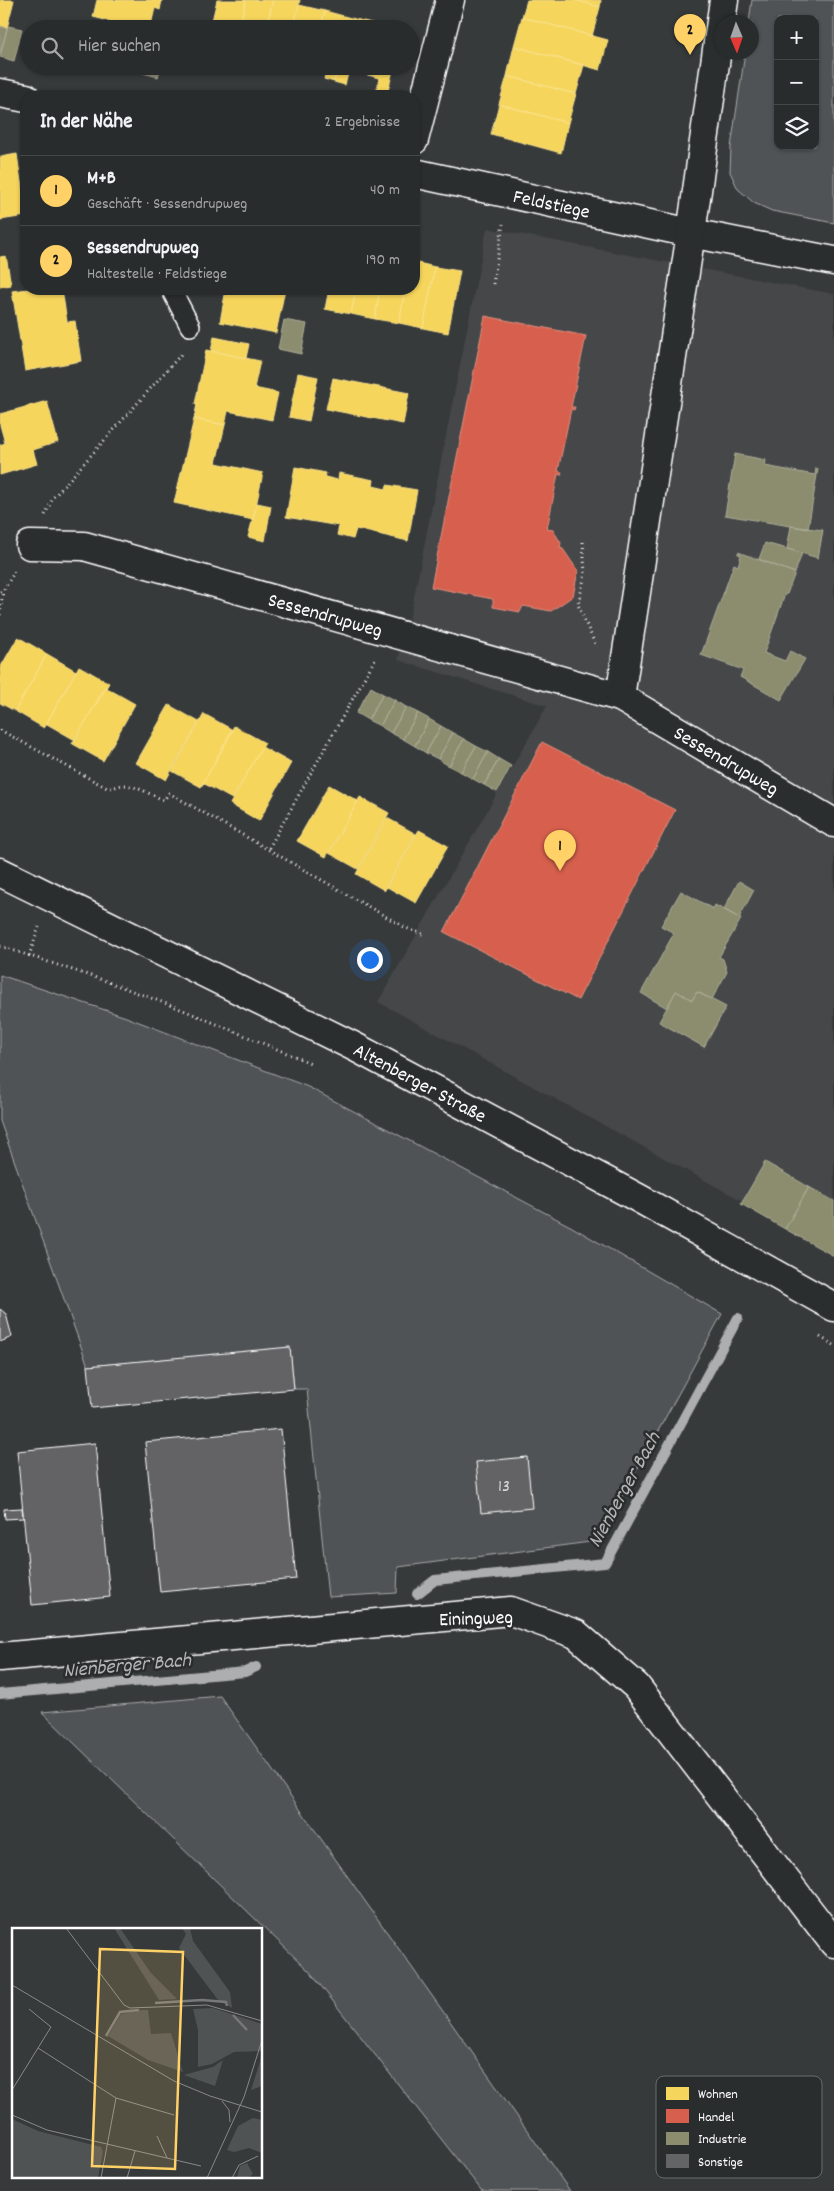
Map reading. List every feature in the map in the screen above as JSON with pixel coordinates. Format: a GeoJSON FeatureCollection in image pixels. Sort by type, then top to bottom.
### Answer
{"type":"FeatureCollection","features":[{"type":"Feature","properties":{"kind":"street"},"geometry":{"type":"LineString","coordinates":[[420,117],[450,0]]}},
{"type":"Feature","properties":{"kind":"street"},"geometry":{"type":"LineString","coordinates":[[620,697],[691,233],[724,0]]}},
{"type":"Feature","properties":{"kind":"street"},"geometry":{"type":"LineString","coordinates":[[0,93],[20,97]]}},
{"type":"Feature","properties":{"kind":"street","name":"Feldstiege"},"geometry":{"type":"LineString","coordinates":[[420,175],[691,233],[834,261]]}},
{"type":"Feature","properties":{"kind":"street","name":"Sessendrupweg"},"geometry":{"type":"LineString","coordinates":[[30,545],[84,546],[620,697],[834,823]]}},
{"type":"Feature","properties":{"kind":"street","name":"Altenberger Straße"},"geometry":{"type":"LineString","coordinates":[[0,872],[355,1047],[631,1194],[834,1307]]}},
{"type":"Feature","properties":{"kind":"street","name":"Einingweg"},"geometry":{"type":"LineString","coordinates":[[0,1657],[511,1611],[576,1634],[636,1686],[834,1943]]}},
{"type":"Feature","properties":{"kind":"lane"},"geometry":{"type":"LineString","coordinates":[[174,295],[190,326]]}},
{"type":"Feature","properties":{"kind":"path"},"geometry":{"type":"LineString","coordinates":[[493,284],[509,194]]}},
{"type":"Feature","properties":{"kind":"path"},"geometry":{"type":"LineString","coordinates":[[30,545],[53,498],[185,350],[190,326]]}},
{"type":"Feature","properties":{"kind":"path"},"geometry":{"type":"LineString","coordinates":[[583,542],[585,574],[578,605],[595,646]]}},
{"type":"Feature","properties":{"kind":"path"},"geometry":{"type":"LineString","coordinates":[[0,615],[3,591]]}},
{"type":"Feature","properties":{"kind":"path"},"geometry":{"type":"LineString","coordinates":[[269,848],[389,632]]}},
{"type":"Feature","properties":{"kind":"path"},"geometry":{"type":"LineString","coordinates":[[0,730],[107,788],[112,789],[120,785],[129,786],[164,800],[169,793],[269,848],[406,928],[425,935]]}},
{"type":"Feature","properties":{"kind":"path"},"geometry":{"type":"LineString","coordinates":[[0,946],[103,980],[183,1010],[317,1066]]}},
{"type":"Feature","properties":{"kind":"path"},"geometry":{"type":"LineString","coordinates":[[814,1334],[834,1345]]}},
{"type":"Feature","properties":{"kind":"shaded area"},"geometry":{"type":"Polygon","coordinates":[[[752,0],[834,0],[834,223],[772,211],[754,203],[738,189],[730,172],[731,147],[744,60],[759,60],[759,15],[750,15],[752,0]]]}},
{"type":"Feature","properties":{"kind":"shaded area"},"geometry":{"type":"Polygon","coordinates":[[[487,228],[834,294],[834,1251],[378,1002],[547,706],[398,660],[412,607],[487,228]]]}},
{"type":"Feature","properties":{"kind":"shaded area"},"geometry":{"type":"Polygon","coordinates":[[[0,975],[126,1017],[308,1087],[572,1227],[722,1314],[598,1541],[398,1567],[397,1593],[328,1597],[307,1389],[294,1389],[290,1348],[88,1366],[0,1121],[0,975]]]}},
{"type":"Feature","properties":{"kind":"shaded area"},"geometry":{"type":"Polygon","coordinates":[[[220,1696],[570,2191],[482,2191],[310,1972],[42,1712],[220,1696]]]}},
{"type":"Feature","properties":{"kind":"building: Wohnen"},"geometry":{"type":"Polygon","coordinates":[[[0,0],[14,0],[7,28],[0,26],[0,0]]]}},
{"type":"Feature","properties":{"kind":"building: Wohnen"},"geometry":{"type":"Polygon","coordinates":[[[97,0],[162,0],[160,10],[155,8],[152,20],[105,20],[93,17],[97,0]]]}},
{"type":"Feature","properties":{"kind":"building: Wohnen"},"geometry":{"type":"Polygon","coordinates":[[[217,0],[246,0],[241,20],[212,20],[217,0]]]}},
{"type":"Feature","properties":{"kind":"building: Wohnen"},"geometry":{"type":"Polygon","coordinates":[[[246,0],[273,0],[268,20],[241,20],[246,0]]]}},
{"type":"Feature","properties":{"kind":"building: Wohnen"},"geometry":{"type":"Polygon","coordinates":[[[273,0],[300,0],[295,20],[268,20],[273,0]]]}},
{"type":"Feature","properties":{"kind":"building: Wohnen"},"geometry":{"type":"Polygon","coordinates":[[[527,0],[575,0],[600,7],[592,36],[522,17],[527,0]]]}},
{"type":"Feature","properties":{"kind":"building: Wohnen"},"geometry":{"type":"Polygon","coordinates":[[[575,0],[601,0],[600,7],[575,0]]]}},
{"type":"Feature","properties":{"kind":"building: Wohnen"},"geometry":{"type":"Polygon","coordinates":[[[299,5],[325,11],[322,20],[295,20],[299,5]]]}},
{"type":"Feature","properties":{"kind":"building: Wohnen"},"geometry":{"type":"Polygon","coordinates":[[[325,11],[351,18],[350,20],[322,20],[325,11]]]}},
{"type":"Feature","properties":{"kind":"building: Wohnen"},"geometry":{"type":"Polygon","coordinates":[[[522,17],[608,40],[600,70],[514,46],[522,17]]]}},
{"type":"Feature","properties":{"kind":"building: Wohnen"},"geometry":{"type":"Polygon","coordinates":[[[514,46],[584,65],[576,94],[507,76],[514,46]]]}},
{"type":"Feature","properties":{"kind":"building: Wohnen"},"geometry":{"type":"Polygon","coordinates":[[[325,75],[336,75],[334,82],[324,79],[325,75]]]}},
{"type":"Feature","properties":{"kind":"building: Wohnen"},"geometry":{"type":"Polygon","coordinates":[[[336,75],[348,75],[345,85],[334,82],[336,75]]]}},
{"type":"Feature","properties":{"kind":"building: Wohnen"},"geometry":{"type":"Polygon","coordinates":[[[368,75],[392,75],[388,90],[377,90],[379,78],[368,75]]]}},
{"type":"Feature","properties":{"kind":"building: Wohnen"},"geometry":{"type":"Polygon","coordinates":[[[507,76],[576,94],[568,123],[499,104],[507,76]]]}},
{"type":"Feature","properties":{"kind":"building: Wohnen"},"geometry":{"type":"Polygon","coordinates":[[[499,104],[568,123],[561,153],[491,134],[499,104]]]}},
{"type":"Feature","properties":{"kind":"building: Wohnen"},"geometry":{"type":"Polygon","coordinates":[[[17,154],[20,175],[20,217],[0,220],[0,157],[17,154]]]}},
{"type":"Feature","properties":{"kind":"building: Wohnen"},"geometry":{"type":"Polygon","coordinates":[[[6,256],[11,285],[0,287],[0,257],[6,256]]]}},
{"type":"Feature","properties":{"kind":"building: Wohnen"},"geometry":{"type":"Polygon","coordinates":[[[420,263],[435,267],[423,328],[399,323],[404,295],[420,295],[420,263]]]}},
{"type":"Feature","properties":{"kind":"building: Wohnen"},"geometry":{"type":"Polygon","coordinates":[[[435,267],[460,271],[448,333],[423,328],[435,267]]]}},
{"type":"Feature","properties":{"kind":"building: Wohnen"},"geometry":{"type":"Polygon","coordinates":[[[20,290],[20,295],[63,295],[67,322],[75,321],[81,361],[25,371],[12,291],[20,290]]]}},
{"type":"Feature","properties":{"kind":"building: Wohnen"},"geometry":{"type":"Polygon","coordinates":[[[225,295],[284,295],[276,333],[220,322],[225,295]]]}},
{"type":"Feature","properties":{"kind":"building: Wohnen"},"geometry":{"type":"Polygon","coordinates":[[[328,295],[355,295],[351,314],[325,309],[328,295]]]}},
{"type":"Feature","properties":{"kind":"building: Wohnen"},"geometry":{"type":"Polygon","coordinates":[[[355,295],[379,295],[375,319],[351,314],[355,295]]]}},
{"type":"Feature","properties":{"kind":"building: Wohnen"},"geometry":{"type":"Polygon","coordinates":[[[379,295],[404,295],[399,323],[375,319],[379,295]]]}},
{"type":"Feature","properties":{"kind":"building: Wohnen"},"geometry":{"type":"Polygon","coordinates":[[[214,337],[249,344],[246,358],[211,351],[214,337]]]}},
{"type":"Feature","properties":{"kind":"building: Wohnen"},"geometry":{"type":"Polygon","coordinates":[[[206,350],[260,361],[254,388],[278,393],[272,420],[228,411],[225,425],[194,419],[197,404],[195,404],[206,350]]]}},
{"type":"Feature","properties":{"kind":"building: Wohnen"},"geometry":{"type":"Polygon","coordinates":[[[298,373],[318,377],[309,421],[289,417],[298,373]]]}},
{"type":"Feature","properties":{"kind":"building: Wohnen"},"geometry":{"type":"Polygon","coordinates":[[[333,378],[409,393],[403,424],[326,409],[333,378]]]}},
{"type":"Feature","properties":{"kind":"building: Wohnen"},"geometry":{"type":"Polygon","coordinates":[[[47,401],[58,442],[33,450],[37,464],[0,475],[0,445],[5,443],[0,425],[0,414],[47,401]]]}},
{"type":"Feature","properties":{"kind":"building: Wohnen"},"geometry":{"type":"Polygon","coordinates":[[[194,419],[225,425],[216,463],[263,473],[253,520],[174,503],[194,419]]]}},
{"type":"Feature","properties":{"kind":"building: Wohnen"},"geometry":{"type":"Polygon","coordinates":[[[295,467],[326,473],[325,477],[338,480],[339,473],[374,480],[373,486],[386,489],[387,485],[417,490],[408,541],[356,529],[353,539],[337,535],[339,526],[286,517],[295,467]]]}},
{"type":"Feature","properties":{"kind":"building: Wohnen"},"geometry":{"type":"Polygon","coordinates":[[[257,503],[271,506],[265,541],[248,537],[257,503]]]}},
{"type":"Feature","properties":{"kind":"building: Wohnen"},"geometry":{"type":"Polygon","coordinates":[[[18,637],[47,654],[15,711],[0,703],[0,668],[18,637]]]}},
{"type":"Feature","properties":{"kind":"building: Wohnen"},"geometry":{"type":"Polygon","coordinates":[[[47,654],[76,671],[44,728],[15,711],[47,654]]]}},
{"type":"Feature","properties":{"kind":"building: Wohnen"},"geometry":{"type":"Polygon","coordinates":[[[79,666],[109,683],[75,740],[47,724],[44,728],[79,666]]]}},
{"type":"Feature","properties":{"kind":"building: Wohnen"},"geometry":{"type":"Polygon","coordinates":[[[105,687],[135,704],[103,761],[73,744],[105,687]]]}},
{"type":"Feature","properties":{"kind":"building: Wohnen"},"geometry":{"type":"Polygon","coordinates":[[[169,705],[199,722],[166,780],[136,763],[169,705]]]}},
{"type":"Feature","properties":{"kind":"building: Wohnen"},"geometry":{"type":"Polygon","coordinates":[[[204,714],[233,730],[201,787],[172,771],[204,714]]]}},
{"type":"Feature","properties":{"kind":"building: Wohnen"},"geometry":{"type":"Polygon","coordinates":[[[234,726],[265,743],[232,799],[203,783],[234,726]]]}},
{"type":"Feature","properties":{"kind":"building: Wohnen"},"geometry":{"type":"Polygon","coordinates":[[[262,747],[291,763],[259,821],[230,804],[262,747]]]}},
{"type":"Feature","properties":{"kind":"building: Wohnen"},"geometry":{"type":"Polygon","coordinates":[[[329,785],[358,801],[326,857],[297,841],[329,785]]]}},
{"type":"Feature","properties":{"kind":"building: Wohnen"},"geometry":{"type":"Polygon","coordinates":[[[360,797],[389,813],[358,869],[329,853],[360,797]]]}},
{"type":"Feature","properties":{"kind":"building: Wohnen"},"geometry":{"type":"Polygon","coordinates":[[[387,818],[416,834],[384,890],[356,874],[387,818]]]}},
{"type":"Feature","properties":{"kind":"building: Wohnen"},"geometry":{"type":"Polygon","coordinates":[[[419,830],[448,846],[416,903],[387,887],[384,891],[419,830]]]}},
{"type":"Feature","properties":{"kind":"building: Handel"},"geometry":{"type":"Polygon","coordinates":[[[485,316],[586,336],[571,407],[575,407],[574,410],[571,409],[558,471],[562,472],[561,475],[558,474],[547,529],[553,530],[561,543],[560,548],[563,549],[578,571],[573,596],[551,611],[523,606],[520,612],[493,607],[493,599],[431,587],[485,316]]]}},
{"type":"Feature","properties":{"kind":"building: Handel"},"geometry":{"type":"Polygon","coordinates":[[[542,742],[675,810],[578,1000],[444,932],[542,742]]]}},
{"type":"Feature","properties":{"kind":"building: Industrie"},"geometry":{"type":"Polygon","coordinates":[[[0,26],[7,28],[0,54],[0,26]]]}},
{"type":"Feature","properties":{"kind":"building: Industrie"},"geometry":{"type":"Polygon","coordinates":[[[8,26],[20,29],[20,37],[14,61],[0,57],[8,26]]]}},
{"type":"Feature","properties":{"kind":"building: Industrie"},"geometry":{"type":"Polygon","coordinates":[[[284,320],[307,324],[301,354],[278,349],[284,320]]]}},
{"type":"Feature","properties":{"kind":"building: Industrie"},"geometry":{"type":"Polygon","coordinates":[[[735,454],[766,460],[765,466],[815,475],[816,468],[818,469],[808,529],[725,515],[735,454]]]}},
{"type":"Feature","properties":{"kind":"building: Industrie"},"geometry":{"type":"Polygon","coordinates":[[[791,526],[823,530],[818,558],[787,549],[791,526]]]}},
{"type":"Feature","properties":{"kind":"building: Industrie"},"geometry":{"type":"Polygon","coordinates":[[[765,543],[802,553],[795,573],[759,559],[765,543]]]}},
{"type":"Feature","properties":{"kind":"building: Industrie"},"geometry":{"type":"Polygon","coordinates":[[[738,552],[795,573],[787,594],[785,594],[764,653],[785,661],[790,651],[805,659],[781,700],[740,677],[743,670],[701,655],[734,564],[738,566],[741,555],[738,552]]]}},
{"type":"Feature","properties":{"kind":"building: Industrie"},"geometry":{"type":"Polygon","coordinates":[[[371,687],[383,694],[368,720],[356,713],[371,687]]]}},
{"type":"Feature","properties":{"kind":"building: Industrie"},"geometry":{"type":"Polygon","coordinates":[[[383,694],[395,700],[380,726],[368,720],[383,694]]]}},
{"type":"Feature","properties":{"kind":"building: Industrie"},"geometry":{"type":"Polygon","coordinates":[[[395,700],[406,707],[391,733],[380,726],[395,700]]]}},
{"type":"Feature","properties":{"kind":"building: Industrie"},"geometry":{"type":"Polygon","coordinates":[[[406,707],[418,713],[403,739],[391,733],[406,707]]]}},
{"type":"Feature","properties":{"kind":"building: Industrie"},"geometry":{"type":"Polygon","coordinates":[[[418,713],[429,719],[415,746],[403,739],[418,713]]]}},
{"type":"Feature","properties":{"kind":"building: Industrie"},"geometry":{"type":"Polygon","coordinates":[[[429,719],[441,726],[426,753],[415,746],[429,719]]]}},
{"type":"Feature","properties":{"kind":"building: Industrie"},"geometry":{"type":"Polygon","coordinates":[[[441,726],[453,733],[438,759],[426,753],[441,726]]]}},
{"type":"Feature","properties":{"kind":"building: Industrie"},"geometry":{"type":"Polygon","coordinates":[[[453,733],[464,739],[449,766],[438,759],[453,733]]]}},
{"type":"Feature","properties":{"kind":"building: Industrie"},"geometry":{"type":"Polygon","coordinates":[[[464,739],[476,746],[461,772],[449,766],[464,739]]]}},
{"type":"Feature","properties":{"kind":"building: Industrie"},"geometry":{"type":"Polygon","coordinates":[[[476,746],[488,752],[473,779],[461,772],[476,746]]]}},
{"type":"Feature","properties":{"kind":"building: Industrie"},"geometry":{"type":"Polygon","coordinates":[[[488,752],[499,759],[484,785],[473,779],[488,752]]]}},
{"type":"Feature","properties":{"kind":"building: Industrie"},"geometry":{"type":"Polygon","coordinates":[[[499,759],[511,766],[497,792],[484,785],[499,759]]]}},
{"type":"Feature","properties":{"kind":"building: Industrie"},"geometry":{"type":"Polygon","coordinates":[[[739,881],[754,890],[739,918],[724,909],[739,881]]]}},
{"type":"Feature","properties":{"kind":"building: Industrie"},"geometry":{"type":"Polygon","coordinates":[[[681,891],[713,909],[715,905],[741,919],[719,957],[723,959],[727,972],[712,999],[697,992],[692,1000],[676,991],[667,1008],[641,993],[674,933],[661,926],[681,891]]]}},
{"type":"Feature","properties":{"kind":"building: Industrie"},"geometry":{"type":"Polygon","coordinates":[[[676,991],[692,1000],[697,992],[726,1007],[704,1047],[659,1022],[676,991]]]}},
{"type":"Feature","properties":{"kind":"building: Industrie"},"geometry":{"type":"Polygon","coordinates":[[[765,1162],[809,1187],[785,1229],[741,1204],[765,1162]]]}},
{"type":"Feature","properties":{"kind":"building: Industrie"},"geometry":{"type":"Polygon","coordinates":[[[809,1187],[834,1201],[834,1256],[785,1229],[809,1187]]]}},
{"type":"Feature","properties":{"kind":"building: Sonstige"},"geometry":{"type":"Polygon","coordinates":[[[0,1309],[6,1314],[12,1337],[0,1342],[0,1309]]]}},
{"type":"Feature","properties":{"kind":"building: Sonstige"},"geometry":{"type":"Polygon","coordinates":[[[290,1347],[294,1389],[92,1408],[88,1366],[290,1347]]]}},
{"type":"Feature","properties":{"kind":"building: Sonstige"},"geometry":{"type":"Polygon","coordinates":[[[281,1429],[296,1579],[160,1592],[145,1442],[281,1429]]]}},
{"type":"Feature","properties":{"kind":"building: Sonstige"},"geometry":{"type":"Polygon","coordinates":[[[95,1443],[110,1597],[32,1605],[17,1451],[95,1443]]]}},
{"type":"Feature","properties":{"kind":"building: Sonstige"},"geometry":{"type":"Polygon","coordinates":[[[527,1457],[532,1508],[481,1513],[476,1462],[527,1457]]]}},
{"type":"Feature","properties":{"kind":"building: Sonstige"},"geometry":{"type":"Polygon","coordinates":[[[22,1508],[23,1518],[5,1519],[4,1509],[22,1508]]]}},
{"type":"Feature","properties":{"kind":"waterway","name":"Nienberger Bach"},"geometry":{"type":"LineString","coordinates":[[417,1594],[435,1580],[605,1563],[738,1318]]}},
{"type":"Feature","properties":{"kind":"waterway","name":"Nienberger Bach"},"geometry":{"type":"LineString","coordinates":[[0,1694],[245,1672],[256,1667]]}},
{"type":"Feature","properties":{"kind":"place","name":"Sessendrupweg"},"geometry":{"type":"Point","coordinates":[690,55]}},
{"type":"Feature","properties":{"kind":"place","name":"M+B"},"geometry":{"type":"Point","coordinates":[560,871]}}]}
